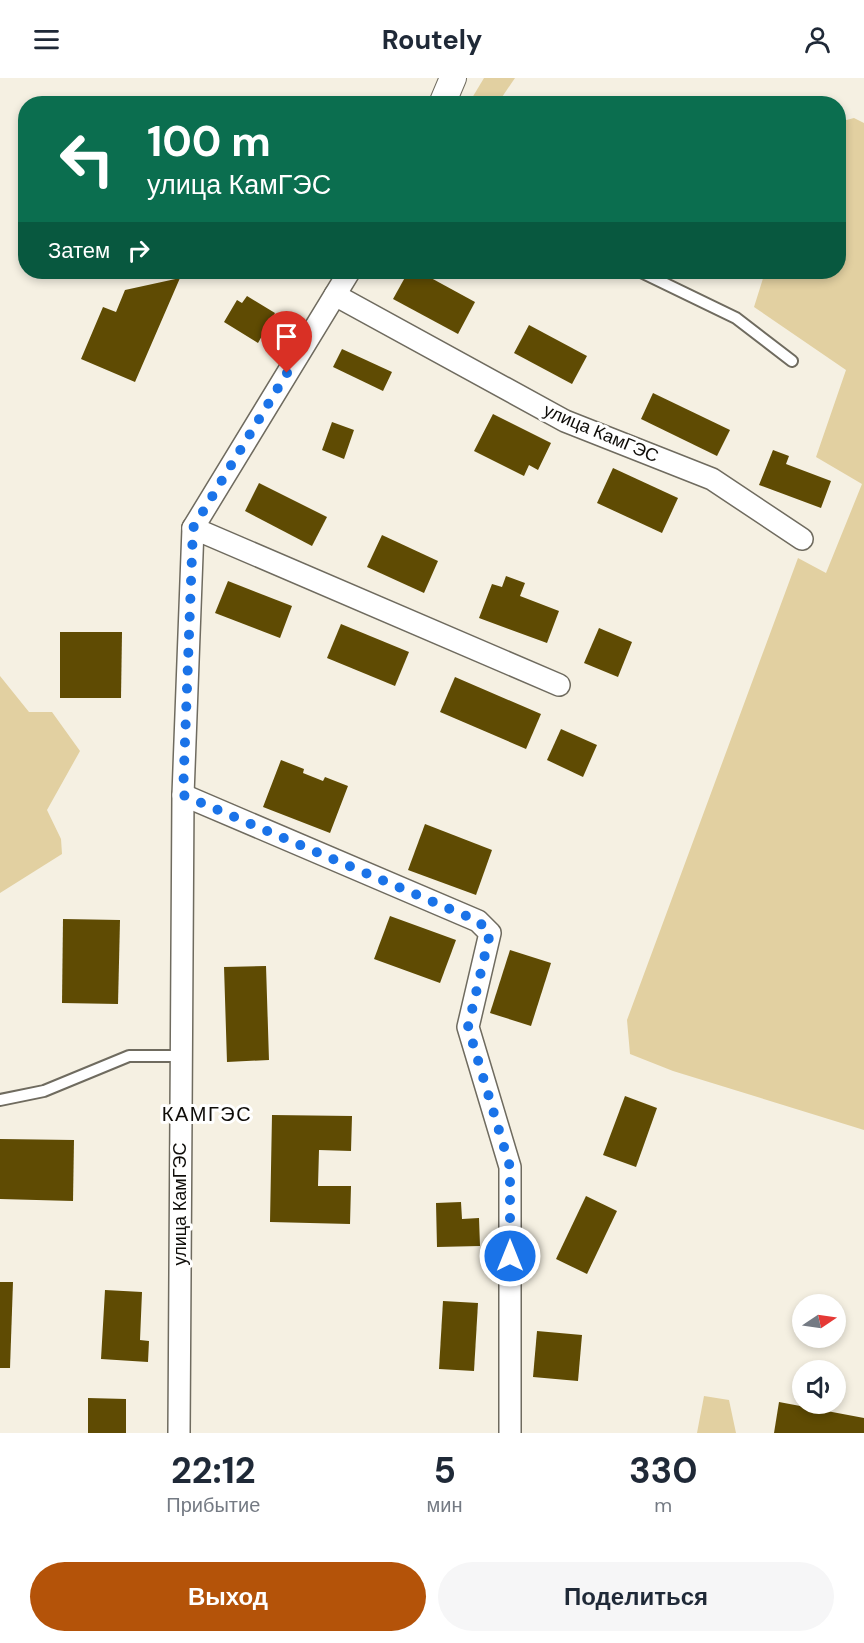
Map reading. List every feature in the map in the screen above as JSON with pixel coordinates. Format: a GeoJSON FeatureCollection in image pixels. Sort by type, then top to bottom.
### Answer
{"type":"FeatureCollection","features":[{"type":"Feature","properties":{"kind":"street"},"geometry":{"type":"LineString","coordinates":[[445,96],[453,78]]}},
{"type":"Feature","properties":{"kind":"street","name":"улица КамГЭС"},"geometry":{"type":"LineString","coordinates":[[179,1433],[183,795],[193,528],[345,279]]}},
{"type":"Feature","properties":{"kind":"street","name":"улица КамГЭС"},"geometry":{"type":"LineString","coordinates":[[335,295],[565,421],[712,478],[802,539]]}},
{"type":"Feature","properties":{"kind":"street"},"geometry":{"type":"LineString","coordinates":[[193,528],[559,685]]}},
{"type":"Feature","properties":{"kind":"street"},"geometry":{"type":"LineString","coordinates":[[183,795],[478,921],[490,933],[468,1027],[510,1167],[510,1433]]}},
{"type":"Feature","properties":{"kind":"lane"},"geometry":{"type":"LineString","coordinates":[[655,279],[736,318],[792,361]]}},
{"type":"Feature","properties":{"kind":"lane"},"geometry":{"type":"LineString","coordinates":[[0,1100],[44,1091],[129,1056],[181,1056]]}},
{"type":"Feature","properties":{"kind":"shaded area"},"geometry":{"type":"Polygon","coordinates":[[[484,78],[515,78],[503,96],[473,96],[484,78]]]}},
{"type":"Feature","properties":{"kind":"shaded area"},"geometry":{"type":"Polygon","coordinates":[[[854,118],[864,123],[864,1130],[673,1071],[630,1054],[627,1020],[798,558],[826,573],[862,484],[816,457],[846,370],[754,307],[763,279],[846,279],[846,120],[854,118]]]}},
{"type":"Feature","properties":{"kind":"shaded area"},"geometry":{"type":"Polygon","coordinates":[[[0,676],[29,712],[52,712],[80,751],[47,810],[61,839],[62,854],[0,893],[0,676]]]}},
{"type":"Feature","properties":{"kind":"shaded area"},"geometry":{"type":"Polygon","coordinates":[[[704,1396],[729,1400],[736,1433],[697,1433],[704,1396]]]}},
{"type":"Feature","properties":{"kind":"building"},"geometry":{"type":"Polygon","coordinates":[[[180,279],[135,382],[81,359],[103,307],[116,312],[125,290],[180,279]]]}},
{"type":"Feature","properties":{"kind":"building"},"geometry":{"type":"Polygon","coordinates":[[[404,279],[433,279],[475,302],[458,334],[393,299],[404,279]]]}},
{"type":"Feature","properties":{"kind":"building"},"geometry":{"type":"Polygon","coordinates":[[[247,296],[275,313],[258,343],[224,322],[237,300],[242,303],[247,296]]]}},
{"type":"Feature","properties":{"kind":"building"},"geometry":{"type":"Polygon","coordinates":[[[529,325],[587,356],[572,384],[514,353],[529,325]]]}},
{"type":"Feature","properties":{"kind":"building"},"geometry":{"type":"Polygon","coordinates":[[[342,349],[392,372],[383,391],[333,367],[342,349]]]}},
{"type":"Feature","properties":{"kind":"building"},"geometry":{"type":"Polygon","coordinates":[[[653,393],[730,430],[717,456],[641,419],[653,393]]]}},
{"type":"Feature","properties":{"kind":"building"},"geometry":{"type":"Polygon","coordinates":[[[493,414],[551,443],[538,470],[529,465],[524,476],[474,451],[493,414]]]}},
{"type":"Feature","properties":{"kind":"building"},"geometry":{"type":"Polygon","coordinates":[[[332,422],[354,430],[344,459],[322,450],[332,422]]]}},
{"type":"Feature","properties":{"kind":"building"},"geometry":{"type":"Polygon","coordinates":[[[773,450],[789,456],[786,464],[831,481],[821,508],[759,485],[773,450]]]}},
{"type":"Feature","properties":{"kind":"building"},"geometry":{"type":"Polygon","coordinates":[[[613,468],[678,498],[662,533],[597,503],[613,468]]]}},
{"type":"Feature","properties":{"kind":"building"},"geometry":{"type":"Polygon","coordinates":[[[259,483],[327,517],[312,546],[245,511],[259,483]]]}},
{"type":"Feature","properties":{"kind":"building"},"geometry":{"type":"Polygon","coordinates":[[[382,535],[438,561],[424,593],[367,567],[382,535]]]}},
{"type":"Feature","properties":{"kind":"building"},"geometry":{"type":"Polygon","coordinates":[[[506,576],[525,583],[520,596],[559,611],[547,643],[479,618],[492,584],[502,587],[506,576]]]}},
{"type":"Feature","properties":{"kind":"building"},"geometry":{"type":"Polygon","coordinates":[[[228,581],[292,606],[280,638],[215,613],[228,581]]]}},
{"type":"Feature","properties":{"kind":"building"},"geometry":{"type":"Polygon","coordinates":[[[341,624],[409,652],[395,686],[327,658],[341,624]]]}},
{"type":"Feature","properties":{"kind":"building"},"geometry":{"type":"Polygon","coordinates":[[[599,628],[632,642],[618,677],[584,663],[599,628]]]}},
{"type":"Feature","properties":{"kind":"building"},"geometry":{"type":"Polygon","coordinates":[[[60,632],[122,632],[121,698],[60,698],[60,632]]]}},
{"type":"Feature","properties":{"kind":"building"},"geometry":{"type":"Polygon","coordinates":[[[455,677],[541,714],[526,749],[440,712],[455,677]]]}},
{"type":"Feature","properties":{"kind":"building"},"geometry":{"type":"Polygon","coordinates":[[[561,729],[597,745],[583,777],[547,760],[561,729]]]}},
{"type":"Feature","properties":{"kind":"building"},"geometry":{"type":"Polygon","coordinates":[[[281,760],[304,769],[303,773],[323,781],[325,777],[348,786],[330,833],[263,807],[281,760]]]}},
{"type":"Feature","properties":{"kind":"building"},"geometry":{"type":"Polygon","coordinates":[[[425,824],[492,850],[476,895],[408,870],[425,824]]]}},
{"type":"Feature","properties":{"kind":"building"},"geometry":{"type":"Polygon","coordinates":[[[390,916],[456,940],[440,983],[374,959],[390,916]]]}},
{"type":"Feature","properties":{"kind":"building"},"geometry":{"type":"Polygon","coordinates":[[[63,919],[120,920],[118,1004],[62,1003],[63,919]]]}},
{"type":"Feature","properties":{"kind":"building"},"geometry":{"type":"Polygon","coordinates":[[[510,950],[551,963],[531,1026],[490,1013],[510,950]]]}},
{"type":"Feature","properties":{"kind":"building"},"geometry":{"type":"Polygon","coordinates":[[[266,966],[269,1060],[227,1062],[224,967],[266,966]]]}},
{"type":"Feature","properties":{"kind":"building"},"geometry":{"type":"Polygon","coordinates":[[[625,1096],[657,1108],[636,1167],[603,1155],[625,1096]]]}},
{"type":"Feature","properties":{"kind":"building"},"geometry":{"type":"Polygon","coordinates":[[[272,1115],[352,1116],[351,1151],[319,1150],[318,1186],[351,1186],[350,1224],[270,1222],[272,1115]]]}},
{"type":"Feature","properties":{"kind":"building"},"geometry":{"type":"Polygon","coordinates":[[[0,1139],[74,1140],[73,1201],[0,1199],[0,1139]]]}},
{"type":"Feature","properties":{"kind":"building"},"geometry":{"type":"Polygon","coordinates":[[[586,1196],[617,1211],[587,1274],[556,1259],[586,1196]]]}},
{"type":"Feature","properties":{"kind":"building"},"geometry":{"type":"Polygon","coordinates":[[[461,1202],[462,1219],[479,1218],[480,1246],[437,1247],[436,1203],[461,1202]]]}},
{"type":"Feature","properties":{"kind":"building"},"geometry":{"type":"Polygon","coordinates":[[[0,1282],[13,1282],[10,1368],[0,1368],[0,1282]]]}},
{"type":"Feature","properties":{"kind":"building"},"geometry":{"type":"Polygon","coordinates":[[[105,1290],[142,1292],[140,1340],[149,1341],[148,1362],[101,1359],[105,1290]]]}},
{"type":"Feature","properties":{"kind":"building"},"geometry":{"type":"Polygon","coordinates":[[[443,1301],[478,1303],[474,1371],[439,1369],[443,1301]]]}},
{"type":"Feature","properties":{"kind":"building"},"geometry":{"type":"Polygon","coordinates":[[[537,1331],[582,1335],[578,1381],[533,1377],[537,1331]]]}},
{"type":"Feature","properties":{"kind":"building"},"geometry":{"type":"Polygon","coordinates":[[[88,1398],[126,1399],[126,1433],[88,1433],[88,1398]]]}},
{"type":"Feature","properties":{"kind":"building"},"geometry":{"type":"Polygon","coordinates":[[[779,1402],[792,1404],[792,1414],[843,1414],[864,1418],[864,1433],[774,1433],[779,1402]]]}},
{"type":"Feature","properties":{"kind":"district","name":"КАМГЭС"},"geometry":{"type":"Point","coordinates":[207,1114]}},
{"type":"Feature","properties":{"kind":"route"},"geometry":{"type":"LineString","coordinates":[[287,373],[193,528],[183,795],[478,921],[490,933],[468,1027],[510,1167],[510,1256]]}}]}
